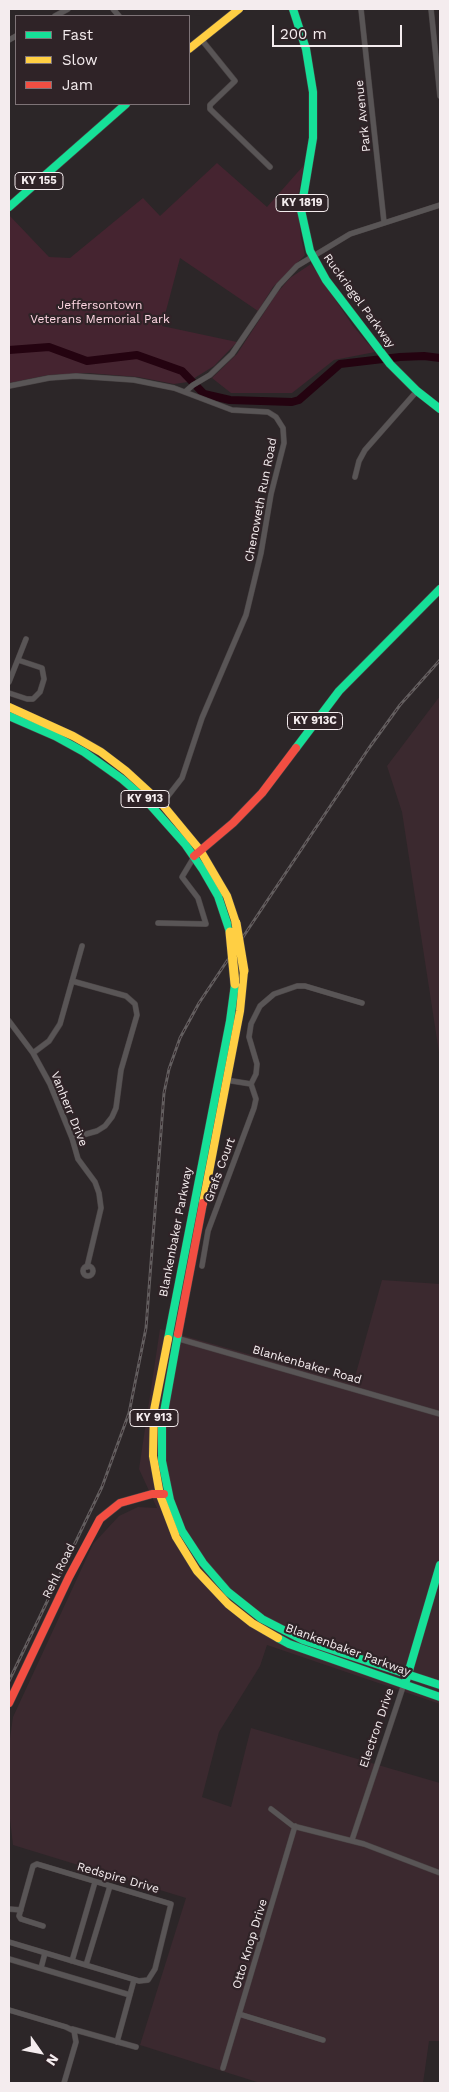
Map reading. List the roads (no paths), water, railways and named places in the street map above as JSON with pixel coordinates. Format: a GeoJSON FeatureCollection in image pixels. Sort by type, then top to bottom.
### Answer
{"type":"FeatureCollection","features":[{"type":"Feature","properties":{"kind":"main road"},"geometry":{"type":"LineString","coordinates":[[190,48],[239,9]]}},
{"type":"Feature","properties":{"kind":"main road","name":"Ruckriegel Parkway"},"geometry":{"type":"LineString","coordinates":[[293,9],[306,49],[313,92],[312,138],[301,210],[303,226],[312,256],[326,280],[382,355],[417,391],[440,409]]}},
{"type":"Feature","properties":{"kind":"main road","name":"KY 155"},"geometry":{"type":"LineString","coordinates":[[9,207],[125,105]]}},
{"type":"Feature","properties":{"kind":"main road","name":"KY 913C"},"geometry":{"type":"LineString","coordinates":[[197,853],[233,823],[262,792],[344,685],[440,589]]}},
{"type":"Feature","properties":{"kind":"main road","name":"Blankenbaker Parkway"},"geometry":{"type":"LineString","coordinates":[[9,707],[61,730],[101,752],[126,771],[197,853],[227,896],[236,923],[244,971],[240,1011],[223,1079],[173,1338],[153,1430],[154,1469],[164,1494],[182,1531],[203,1563],[228,1592],[262,1619],[303,1640],[408,1672],[440,1684]]}},
{"type":"Feature","properties":{"kind":"main road","name":"Blankenbaker Parkway"},"geometry":{"type":"LineString","coordinates":[[9,716],[55,736],[84,752],[159,807]]}},
{"type":"Feature","properties":{"kind":"main road","name":"Blankenbaker Parkway"},"geometry":{"type":"LineString","coordinates":[[197,853],[218,896],[230,932],[234,956],[235,984],[223,1079]]}},
{"type":"Feature","properties":{"kind":"main road","name":"Rehl Road"},"geometry":{"type":"LineString","coordinates":[[9,1702],[97,1523],[106,1512],[120,1504],[152,1494],[164,1494]]}},
{"type":"Feature","properties":{"kind":"main road","name":"Blankenbaker Parkway"},"geometry":{"type":"LineString","coordinates":[[164,1494],[176,1537],[197,1571],[228,1604],[252,1623],[289,1644],[440,1697]]}},
{"type":"Feature","properties":{"kind":"main road","name":"Electron Drive"},"geometry":{"type":"LineString","coordinates":[[405,1684],[440,1565]]}},
{"type":"Feature","properties":{"kind":"street"},"geometry":{"type":"LineString","coordinates":[[57,15],[68,9]]}},
{"type":"Feature","properties":{"kind":"street","name":"Park Avenue"},"geometry":{"type":"LineString","coordinates":[[362,9],[384,222]]}},
{"type":"Feature","properties":{"kind":"street"},"geometry":{"type":"LineString","coordinates":[[431,9],[440,96]]}},
{"type":"Feature","properties":{"kind":"street"},"geometry":{"type":"LineString","coordinates":[[201,39],[234,78],[233,85],[210,104],[210,109],[270,168]]}},
{"type":"Feature","properties":{"kind":"street"},"geometry":{"type":"LineString","coordinates":[[185,392],[192,385],[203,379],[238,347],[286,277],[312,256],[350,234],[440,205]]}},
{"type":"Feature","properties":{"kind":"street","name":"Chenoweth Run Road"},"geometry":{"type":"LineString","coordinates":[[9,386],[56,377],[98,376],[134,380],[185,392],[232,410],[270,413],[282,424],[285,438],[271,494],[262,553],[246,615],[202,718],[182,778],[159,807]]}},
{"type":"Feature","properties":{"kind":"street"},"geometry":{"type":"LineString","coordinates":[[355,477],[359,461],[365,450],[417,391]]}},
{"type":"Feature","properties":{"kind":"street"},"geometry":{"type":"LineString","coordinates":[[9,682],[26,639]]}},
{"type":"Feature","properties":{"kind":"street"},"geometry":{"type":"LineString","coordinates":[[9,693],[22,698],[33,699],[40,692],[44,679],[42,668],[18,660]]}},
{"type":"Feature","properties":{"kind":"street"},"geometry":{"type":"LineString","coordinates":[[158,922],[206,924],[198,898],[182,877],[197,853]]}},
{"type":"Feature","properties":{"kind":"street"},"geometry":{"type":"LineString","coordinates":[[33,1053],[49,1041],[57,1029],[82,946]]}},
{"type":"Feature","properties":{"kind":"street"},"geometry":{"type":"LineString","coordinates":[[72,981],[126,996],[134,1004],[137,1014],[121,1070],[116,1108],[112,1117],[106,1126],[97,1131],[72,1138]]}},
{"type":"Feature","properties":{"kind":"street","name":"Grafs Court"},"geometry":{"type":"LineString","coordinates":[[202,1266],[208,1232],[254,1108],[256,1099],[251,1084],[256,1074],[257,1064],[249,1037],[251,1024],[260,1006],[269,996],[282,989],[297,986],[327,991],[362,1003]]}},
{"type":"Feature","properties":{"kind":"street","name":"Vanherr Drive"},"geometry":{"type":"LineString","coordinates":[[9,1021],[33,1053],[56,1096],[78,1159],[95,1182],[100,1200],[98,1225],[87,1267]]}},
{"type":"Feature","properties":{"kind":"street"},"geometry":{"type":"LineString","coordinates":[[223,1079],[251,1084]]}},
{"type":"Feature","properties":{"kind":"street","name":"Blankenbaker Road"},"geometry":{"type":"LineString","coordinates":[[173,1338],[440,1414]]}},
{"type":"Feature","properties":{"kind":"street","name":"Electron Drive"},"geometry":{"type":"LineString","coordinates":[[352,1840],[405,1684]]}},
{"type":"Feature","properties":{"kind":"street"},"geometry":{"type":"LineString","coordinates":[[271,1809],[282,1819],[295,1826],[352,1840],[440,1873]]}},
{"type":"Feature","properties":{"kind":"street","name":"Otto Knop Drive"},"geometry":{"type":"LineString","coordinates":[[223,2068],[295,1826]]}},
{"type":"Feature","properties":{"kind":"street","name":"Redspire Drive"},"geometry":{"type":"LineString","coordinates":[[21,1910],[33,1866],[37,1864],[171,1904],[152,1976],[148,1980],[134,1980]]}},
{"type":"Feature","properties":{"kind":"street"},"geometry":{"type":"LineString","coordinates":[[72,1961],[95,1882]]}},
{"type":"Feature","properties":{"kind":"street"},"geometry":{"type":"LineString","coordinates":[[86,1965],[110,1886]]}},
{"type":"Feature","properties":{"kind":"street"},"geometry":{"type":"LineString","coordinates":[[9,1909],[21,1910],[21,1918],[43,1926]]}},
{"type":"Feature","properties":{"kind":"street"},"geometry":{"type":"LineString","coordinates":[[9,1942],[134,1980],[117,2042]]}},
{"type":"Feature","properties":{"kind":"street"},"geometry":{"type":"LineString","coordinates":[[41,1968],[45,1953]]}},
{"type":"Feature","properties":{"kind":"street"},"geometry":{"type":"LineString","coordinates":[[9,1959],[130,1995]]}},
{"type":"Feature","properties":{"kind":"street"},"geometry":{"type":"LineString","coordinates":[[9,2010],[136,2047]]}},
{"type":"Feature","properties":{"kind":"street"},"geometry":{"type":"LineString","coordinates":[[239,2014],[323,2040]]}},
{"type":"Feature","properties":{"kind":"street"},"geometry":{"type":"LineString","coordinates":[[64,2083],[76,2042],[76,2034],[69,2028]]}},
{"type":"Feature","properties":{"kind":"waterway"},"geometry":{"type":"LineString","coordinates":[[9,350],[49,347],[87,361],[137,355],[182,371],[204,394],[230,400],[292,402],[299,400],[340,364],[400,357],[424,356],[440,358]]}},
{"type":"Feature","properties":{"kind":"railway"},"geometry":{"type":"LineString","coordinates":[[9,1681],[102,1487],[129,1413],[146,1328],[164,1093],[169,1069],[180,1038],[199,1003],[369,748],[400,705],[440,660]]}},
{"type":"Feature","properties":{"kind":"park label","name":"Jeffersontown Veterans Memorial Park"},"geometry":{"type":"Point","coordinates":[100,312]}}]}
